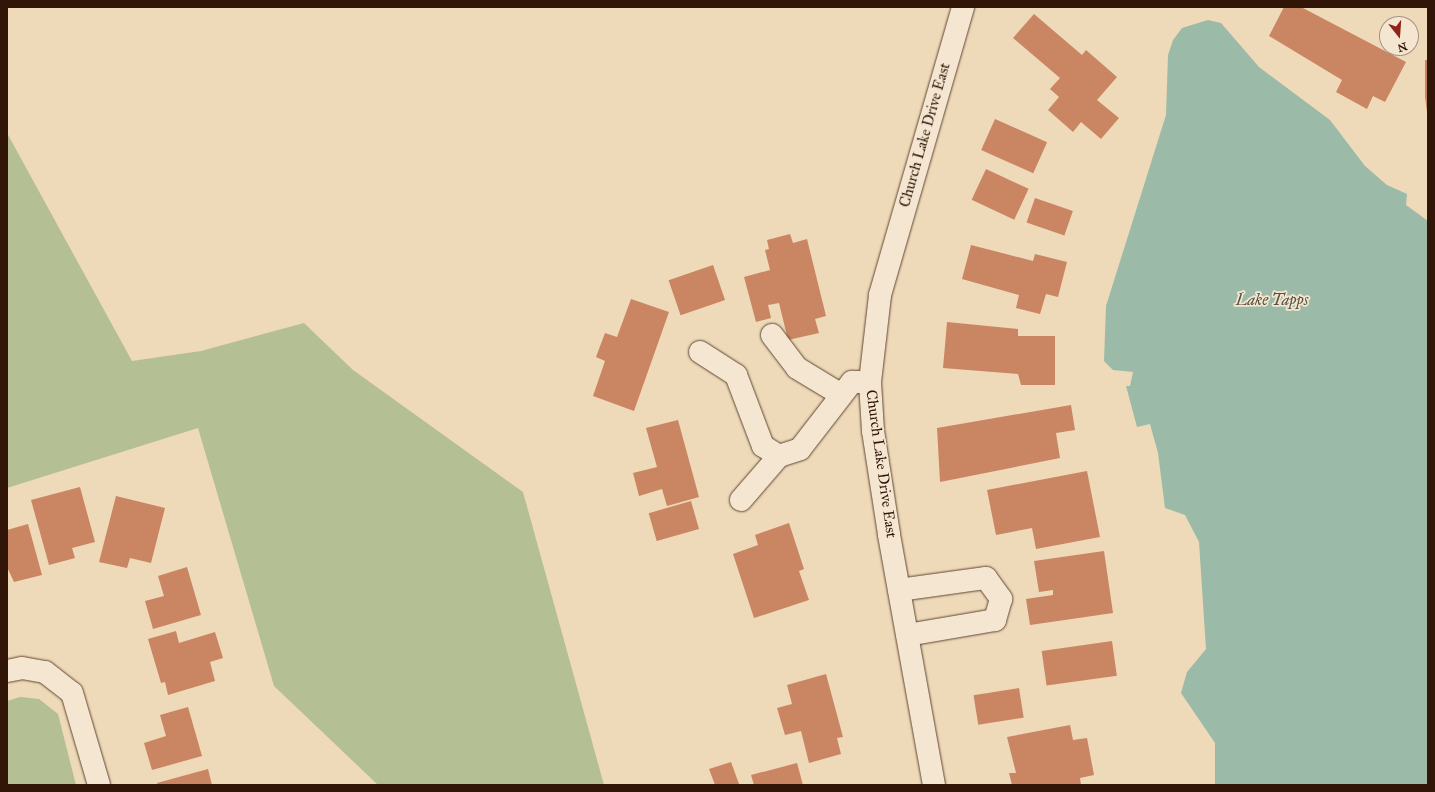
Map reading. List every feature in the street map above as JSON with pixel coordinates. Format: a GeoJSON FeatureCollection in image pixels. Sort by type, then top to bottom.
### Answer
{"type":"FeatureCollection","features":[{"type":"Feature","properties":{"kind":"street","name":"Church Lake Drive East"},"geometry":{"type":"LineString","coordinates":[[934,785],[899,590],[873,431],[870,382],[880,295],[963,7]]}},
{"type":"Feature","properties":{"kind":"street"},"geometry":{"type":"LineString","coordinates":[[772,335],[797,368],[840,394]]}},
{"type":"Feature","properties":{"kind":"street"},"geometry":{"type":"LineString","coordinates":[[700,352],[736,374],[763,446],[779,456]]}},
{"type":"Feature","properties":{"kind":"street"},"geometry":{"type":"LineString","coordinates":[[741,500],[779,456],[800,449],[819,428],[840,394],[852,382],[870,382]]}},
{"type":"Feature","properties":{"kind":"street"},"geometry":{"type":"LineString","coordinates":[[899,590],[986,578],[1001,598],[995,620],[908,635]]}},
{"type":"Feature","properties":{"kind":"street"},"geometry":{"type":"LineString","coordinates":[[7,672],[22,668],[45,672],[72,693],[99,785]]}},
{"type":"Feature","properties":{"kind":"shaded area"},"geometry":{"type":"Polygon","coordinates":[[[7,133],[132,361],[201,351],[304,323],[353,370],[523,492],[604,785],[378,785],[274,686],[198,428],[7,488],[7,133]]]}},
{"type":"Feature","properties":{"kind":"shaded area"},"geometry":{"type":"Polygon","coordinates":[[[20,697],[39,699],[58,714],[76,785],[7,785],[7,701],[20,697]]]}},
{"type":"Feature","properties":{"kind":"water","name":"Lake Tapps"},"geometry":{"type":"Polygon","coordinates":[[[1208,20],[1221,23],[1259,67],[1330,120],[1365,166],[1387,185],[1407,194],[1406,205],[1428,221],[1428,785],[1215,785],[1215,743],[1181,693],[1187,672],[1206,649],[1199,542],[1185,515],[1165,508],[1158,453],[1150,424],[1137,427],[1126,386],[1130,386],[1133,372],[1113,370],[1104,361],[1106,306],[1166,115],[1168,55],[1173,40],[1182,28],[1208,20]]]}},
{"type":"Feature","properties":{"kind":"building"},"geometry":{"type":"Polygon","coordinates":[[[1284,7],[1301,7],[1379,48],[1379,56],[1395,56],[1406,62],[1385,102],[1373,96],[1367,109],[1336,92],[1342,80],[1269,36],[1284,7]]]}},
{"type":"Feature","properties":{"kind":"building"},"geometry":{"type":"Polygon","coordinates":[[[1034,14],[1082,55],[1086,50],[1117,77],[1097,100],[1119,118],[1101,139],[1081,122],[1073,132],[1048,110],[1059,97],[1050,89],[1060,78],[1013,38],[1034,14]]]}},
{"type":"Feature","properties":{"kind":"building"},"geometry":{"type":"Polygon","coordinates":[[[1425,60],[1428,60],[1427,112],[1425,97],[1425,60]]]}},
{"type":"Feature","properties":{"kind":"building"},"geometry":{"type":"Polygon","coordinates":[[[995,119],[1047,142],[1033,173],[981,150],[995,119]]]}},
{"type":"Feature","properties":{"kind":"building"},"geometry":{"type":"Polygon","coordinates":[[[986,169],[1029,189],[1014,220],[972,200],[986,169]]]}},
{"type":"Feature","properties":{"kind":"building"},"geometry":{"type":"Polygon","coordinates":[[[1035,198],[1073,211],[1064,236],[1027,223],[1035,198]]]}},
{"type":"Feature","properties":{"kind":"building"},"geometry":{"type":"Polygon","coordinates":[[[790,234],[793,243],[807,239],[826,316],[815,319],[819,333],[788,340],[779,303],[768,305],[771,318],[756,322],[744,277],[770,270],[765,250],[769,249],[767,240],[790,234]]]}},
{"type":"Feature","properties":{"kind":"building"},"geometry":{"type":"Polygon","coordinates":[[[971,245],[1033,261],[1035,254],[1067,262],[1058,297],[1046,294],[1040,314],[1016,308],[1019,295],[962,279],[971,245]]]}},
{"type":"Feature","properties":{"kind":"building"},"geometry":{"type":"Polygon","coordinates":[[[713,265],[725,300],[681,315],[669,280],[713,265]]]}},
{"type":"Feature","properties":{"kind":"building"},"geometry":{"type":"Polygon","coordinates":[[[631,299],[669,312],[634,411],[593,396],[605,361],[596,357],[605,333],[617,337],[631,299]]]}},
{"type":"Feature","properties":{"kind":"building"},"geometry":{"type":"Polygon","coordinates":[[[947,322],[1018,329],[1018,336],[1055,336],[1055,385],[1021,385],[1018,374],[943,368],[947,322]]]}},
{"type":"Feature","properties":{"kind":"building"},"geometry":{"type":"Polygon","coordinates":[[[1071,405],[1075,430],[1056,433],[1060,458],[940,482],[937,428],[1071,405]]]}},
{"type":"Feature","properties":{"kind":"building"},"geometry":{"type":"Polygon","coordinates":[[[678,420],[699,497],[667,506],[662,489],[639,496],[633,473],[657,467],[646,428],[678,420]]]}},
{"type":"Feature","properties":{"kind":"building"},"geometry":{"type":"Polygon","coordinates":[[[1087,471],[1100,537],[1036,549],[1032,528],[996,535],[987,490],[1087,471]]]}},
{"type":"Feature","properties":{"kind":"building"},"geometry":{"type":"Polygon","coordinates":[[[80,487],[95,542],[72,548],[75,558],[49,565],[31,500],[80,487]]]}},
{"type":"Feature","properties":{"kind":"building"},"geometry":{"type":"Polygon","coordinates":[[[116,496],[165,508],[151,563],[130,558],[127,568],[99,562],[116,496]]]}},
{"type":"Feature","properties":{"kind":"building"},"geometry":{"type":"Polygon","coordinates":[[[691,501],[699,529],[657,541],[649,513],[691,501]]]}},
{"type":"Feature","properties":{"kind":"building"},"geometry":{"type":"Polygon","coordinates":[[[789,523],[804,569],[799,571],[809,600],[754,618],[733,554],[758,545],[755,535],[789,523]]]}},
{"type":"Feature","properties":{"kind":"building"},"geometry":{"type":"Polygon","coordinates":[[[28,524],[42,575],[14,582],[7,567],[7,530],[28,524]]]}},
{"type":"Feature","properties":{"kind":"building"},"geometry":{"type":"Polygon","coordinates":[[[1104,551],[1113,613],[1030,625],[1026,599],[1053,595],[1053,590],[1039,592],[1034,561],[1104,551]]]}},
{"type":"Feature","properties":{"kind":"building"},"geometry":{"type":"Polygon","coordinates":[[[187,567],[201,615],[153,629],[145,601],[164,596],[158,576],[187,567]]]}},
{"type":"Feature","properties":{"kind":"building"},"geometry":{"type":"Polygon","coordinates":[[[176,631],[179,643],[215,632],[223,658],[210,662],[215,681],[168,695],[165,682],[161,683],[148,639],[176,631]]]}},
{"type":"Feature","properties":{"kind":"building"},"geometry":{"type":"Polygon","coordinates":[[[1112,641],[1117,676],[1047,686],[1042,651],[1112,641]]]}},
{"type":"Feature","properties":{"kind":"building"},"geometry":{"type":"Polygon","coordinates":[[[826,674],[843,737],[837,738],[841,754],[809,763],[801,731],[785,735],[777,708],[792,704],[787,685],[826,674]]]}},
{"type":"Feature","properties":{"kind":"building"},"geometry":{"type":"Polygon","coordinates":[[[1019,688],[1024,718],[978,725],[974,695],[1019,688]]]}},
{"type":"Feature","properties":{"kind":"building"},"geometry":{"type":"Polygon","coordinates":[[[188,707],[202,756],[152,770],[144,743],[166,736],[160,715],[188,707]]]}},
{"type":"Feature","properties":{"kind":"building"},"geometry":{"type":"Polygon","coordinates":[[[1070,725],[1073,740],[1087,738],[1094,775],[1080,778],[1081,785],[1012,785],[1009,773],[1016,773],[1007,737],[1070,725]]]}},
{"type":"Feature","properties":{"kind":"building"},"geometry":{"type":"Polygon","coordinates":[[[731,762],[739,784],[715,785],[709,769],[731,762]]]}},
{"type":"Feature","properties":{"kind":"building"},"geometry":{"type":"Polygon","coordinates":[[[797,763],[803,785],[754,785],[751,775],[797,763]]]}},
{"type":"Feature","properties":{"kind":"building"},"geometry":{"type":"Polygon","coordinates":[[[208,769],[212,785],[158,785],[157,783],[208,769]]]}}]}
